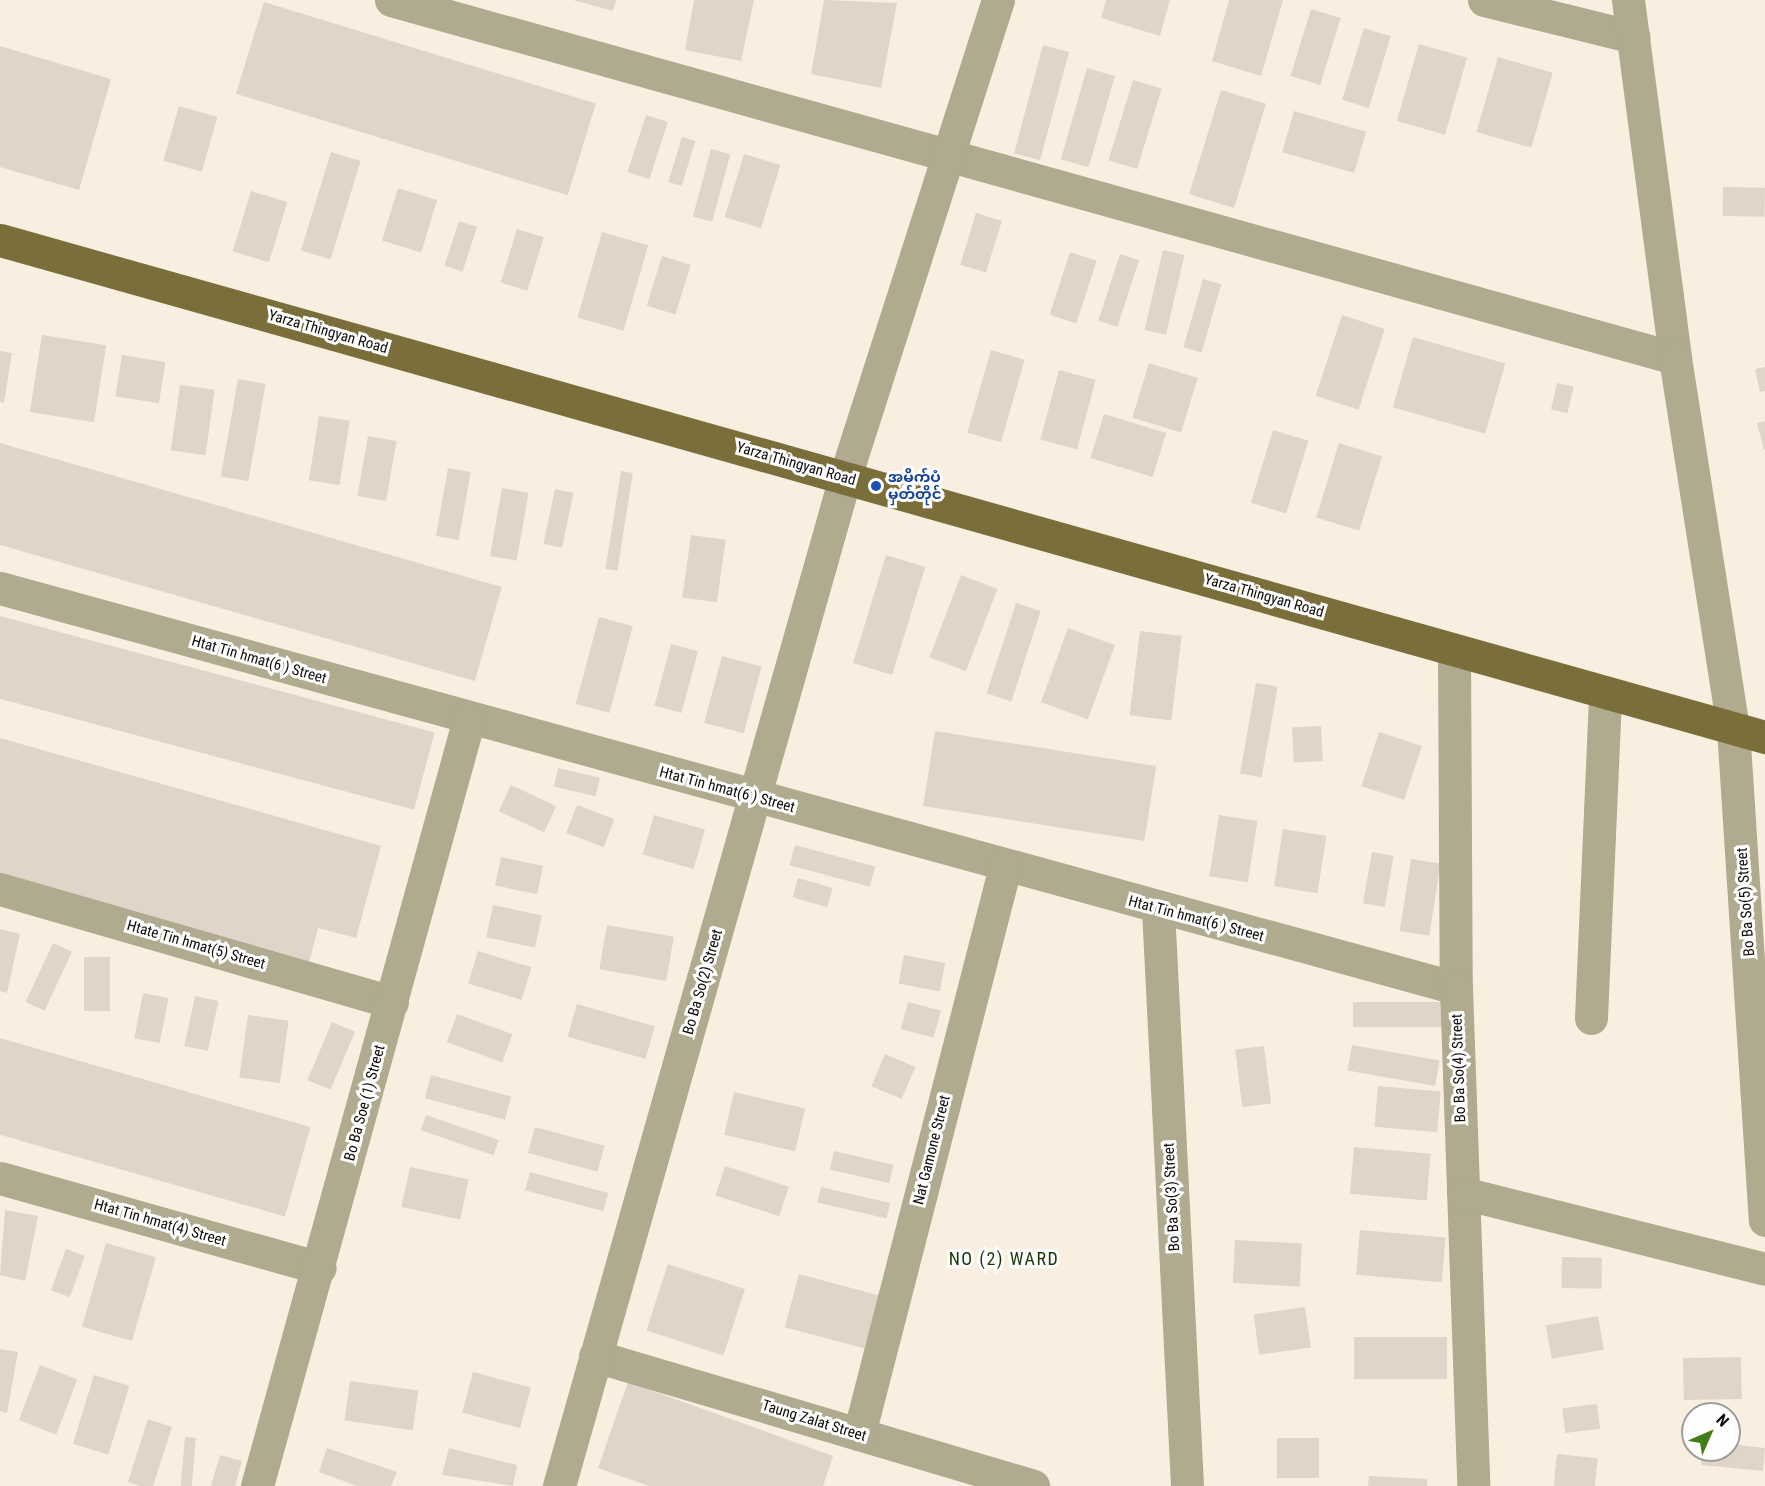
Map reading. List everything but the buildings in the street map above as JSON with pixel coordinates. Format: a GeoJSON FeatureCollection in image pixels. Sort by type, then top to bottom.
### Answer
{"type":"FeatureCollection","features":[{"type":"Feature","properties":{"kind":"main road","name":"Yarza Thingyan Road"},"geometry":{"type":"LineString","coordinates":[[0,240],[1765,737]]}},
{"type":"Feature","properties":{"kind":"street"},"geometry":{"type":"LineString","coordinates":[[391,0],[1675,358]]}},
{"type":"Feature","properties":{"kind":"street","name":"Bo Ba So(2) Street"},"geometry":{"type":"LineString","coordinates":[[559,1486],[756,798],[845,477],[998,0]]}},
{"type":"Feature","properties":{"kind":"street"},"geometry":{"type":"LineString","coordinates":[[1484,0],[1633,37]]}},
{"type":"Feature","properties":{"kind":"street","name":"Bo Ba So(5) Street"},"geometry":{"type":"LineString","coordinates":[[1628,0],[1675,358],[1733,728],[1763,1097],[1765,1220]]}},
{"type":"Feature","properties":{"kind":"street","name":"Htat Tin hmat(6 ) Street"},"geometry":{"type":"LineString","coordinates":[[0,588],[1005,867],[1456,988]]}},
{"type":"Feature","properties":{"kind":"street","name":"Bo Ba So(4) Street"},"geometry":{"type":"LineString","coordinates":[[1454,650],[1456,988],[1473,1486]]}},
{"type":"Feature","properties":{"kind":"street"},"geometry":{"type":"LineString","coordinates":[[1591,1018],[1605,693]]}},
{"type":"Feature","properties":{"kind":"street","name":"Bo Ba Soe (1) Street"},"geometry":{"type":"LineString","coordinates":[[257,1486],[320,1268],[469,719]]}},
{"type":"Feature","properties":{"kind":"street","name":"Nat Gamone Street"},"geometry":{"type":"LineString","coordinates":[[859,1434],[1005,867]]}},
{"type":"Feature","properties":{"kind":"street","name":"Htate Tin hmat(5) Street"},"geometry":{"type":"LineString","coordinates":[[0,889],[392,1002]]}},
{"type":"Feature","properties":{"kind":"street","name":"Bo Ba So(3) Street"},"geometry":{"type":"LineString","coordinates":[[1158,909],[1186,1486]]}},
{"type":"Feature","properties":{"kind":"street","name":"Htat Tin hmat(4) Street"},"geometry":{"type":"LineString","coordinates":[[0,1178],[320,1268]]}},
{"type":"Feature","properties":{"kind":"street"},"geometry":{"type":"LineString","coordinates":[[1463,1193],[1765,1269]]}},
{"type":"Feature","properties":{"kind":"street","name":"Taung Zalat Street"},"geometry":{"type":"LineString","coordinates":[[595,1356],[1033,1486]]}},
{"type":"Feature","properties":{"kind":"place","name":"အမှိုက်ပုံ မှတ်တိုင်"},"geometry":{"type":"Point","coordinates":[876,486]}},
{"type":"Feature","properties":{"kind":"district","name":"NO (2) WARD"},"geometry":{"type":"Point","coordinates":[1004,1259]}}]}
